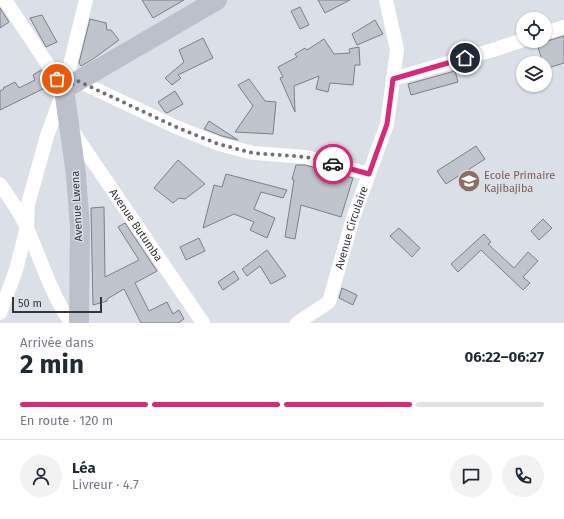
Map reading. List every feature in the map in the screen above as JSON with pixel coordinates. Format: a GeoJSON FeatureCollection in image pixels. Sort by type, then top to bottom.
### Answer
{"type":"FeatureCollection","features":[{"type":"Feature","properties":{"kind":"main road"},"geometry":{"type":"LineString","coordinates":[[71,85],[217,0]]}},
{"type":"Feature","properties":{"kind":"main road","name":"Avenue Lwena"},"geometry":{"type":"LineString","coordinates":[[71,85],[70,127],[76,175],[80,228],[79,323]]}},
{"type":"Feature","properties":{"kind":"street"},"geometry":{"type":"LineString","coordinates":[[5,0],[71,85],[218,144],[253,153],[306,157],[369,174]]}},
{"type":"Feature","properties":{"kind":"street"},"geometry":{"type":"LineString","coordinates":[[0,313],[16,270],[27,227],[28,204],[46,136],[71,85],[86,0]]}},
{"type":"Feature","properties":{"kind":"street","name":"Avenue Circulaire"},"geometry":{"type":"LineString","coordinates":[[297,323],[329,302],[353,218],[387,124],[397,50],[386,0]]}},
{"type":"Feature","properties":{"kind":"street"},"geometry":{"type":"LineString","coordinates":[[552,31],[564,27]]}},
{"type":"Feature","properties":{"kind":"street"},"geometry":{"type":"LineString","coordinates":[[393,79],[516,42]]}},
{"type":"Feature","properties":{"kind":"street","name":"Avenue Butumba"},"geometry":{"type":"LineString","coordinates":[[70,127],[203,323]]}},
{"type":"Feature","properties":{"kind":"street"},"geometry":{"type":"LineString","coordinates":[[0,184],[27,227],[39,260],[55,296],[70,323]]}},
{"type":"Feature","properties":{"kind":"building"},"geometry":{"type":"Polygon","coordinates":[[[142,0],[184,0],[153,18],[142,0]]]}},
{"type":"Feature","properties":{"kind":"building"},"geometry":{"type":"Polygon","coordinates":[[[318,0],[350,0],[325,13],[318,0]]]}},
{"type":"Feature","properties":{"kind":"building"},"geometry":{"type":"Polygon","coordinates":[[[300,7],[309,25],[300,29],[291,11],[300,7]]]}},
{"type":"Feature","properties":{"kind":"building"},"geometry":{"type":"Polygon","coordinates":[[[0,8],[9,22],[0,28],[0,8]]]}},
{"type":"Feature","properties":{"kind":"building"},"geometry":{"type":"Polygon","coordinates":[[[42,15],[57,42],[46,47],[30,18],[42,15]]]}},
{"type":"Feature","properties":{"kind":"building"},"geometry":{"type":"Polygon","coordinates":[[[90,19],[106,23],[107,30],[111,30],[119,40],[81,66],[79,63],[90,19]]]}},
{"type":"Feature","properties":{"kind":"building"},"geometry":{"type":"Polygon","coordinates":[[[375,20],[383,34],[357,45],[352,34],[375,20]]]}},
{"type":"Feature","properties":{"kind":"building"},"geometry":{"type":"Polygon","coordinates":[[[564,36],[564,63],[552,67],[552,56],[541,56],[538,48],[552,48],[552,40],[564,36]]]}},
{"type":"Feature","properties":{"kind":"building"},"geometry":{"type":"Polygon","coordinates":[[[203,38],[213,58],[178,75],[181,78],[172,85],[165,78],[184,62],[179,50],[203,38]]]}},
{"type":"Feature","properties":{"kind":"building"},"geometry":{"type":"Polygon","coordinates":[[[324,39],[334,54],[350,53],[349,49],[359,47],[360,65],[355,65],[353,85],[330,83],[328,92],[316,89],[319,76],[294,86],[295,112],[280,78],[283,77],[278,67],[297,57],[295,54],[305,48],[307,50],[324,39]]]}},
{"type":"Feature","properties":{"kind":"building"},"geometry":{"type":"Polygon","coordinates":[[[41,70],[51,85],[0,110],[0,91],[4,89],[3,88],[15,82],[19,88],[35,80],[33,75],[41,70]]]}},
{"type":"Feature","properties":{"kind":"building"},"geometry":{"type":"Polygon","coordinates":[[[455,71],[458,82],[411,95],[408,84],[455,71]]]}},
{"type":"Feature","properties":{"kind":"building"},"geometry":{"type":"Polygon","coordinates":[[[249,79],[265,101],[276,102],[273,134],[235,132],[253,106],[238,85],[249,79]]]}},
{"type":"Feature","properties":{"kind":"building"},"geometry":{"type":"Polygon","coordinates":[[[175,91],[183,104],[167,113],[158,102],[175,91]]]}},
{"type":"Feature","properties":{"kind":"building"},"geometry":{"type":"Polygon","coordinates":[[[209,121],[238,140],[204,129],[209,121]]]}},
{"type":"Feature","properties":{"kind":"building"},"geometry":{"type":"Polygon","coordinates":[[[476,146],[485,159],[446,184],[437,171],[476,146]]]}},
{"type":"Feature","properties":{"kind":"building"},"geometry":{"type":"Polygon","coordinates":[[[178,160],[205,184],[185,199],[179,198],[173,203],[154,188],[178,160]]]}},
{"type":"Feature","properties":{"kind":"building"},"geometry":{"type":"Polygon","coordinates":[[[296,165],[305,165],[353,178],[341,217],[301,205],[295,239],[285,237],[294,180],[292,179],[296,165]]]}},
{"type":"Feature","properties":{"kind":"building"},"geometry":{"type":"Polygon","coordinates":[[[226,174],[287,190],[283,198],[261,192],[254,209],[275,218],[267,238],[250,230],[254,222],[234,214],[203,228],[214,185],[222,187],[226,174]]]}},
{"type":"Feature","properties":{"kind":"building"},"geometry":{"type":"Polygon","coordinates":[[[104,207],[105,277],[139,260],[118,227],[125,223],[157,271],[135,283],[149,311],[167,302],[173,314],[179,310],[184,319],[178,323],[141,323],[124,289],[107,299],[107,301],[93,305],[91,208],[104,207]]]}},
{"type":"Feature","properties":{"kind":"building"},"geometry":{"type":"Polygon","coordinates":[[[543,219],[552,228],[539,240],[531,231],[543,219]]]}},
{"type":"Feature","properties":{"kind":"building"},"geometry":{"type":"Polygon","coordinates":[[[399,228],[420,248],[412,257],[390,236],[399,228]]]}},
{"type":"Feature","properties":{"kind":"building"},"geometry":{"type":"Polygon","coordinates":[[[484,234],[491,242],[488,244],[514,268],[528,252],[538,261],[523,277],[530,283],[523,290],[481,250],[458,272],[451,264],[484,234]]]}},
{"type":"Feature","properties":{"kind":"building"},"geometry":{"type":"Polygon","coordinates":[[[199,238],[205,251],[186,260],[180,247],[199,238]]]}},
{"type":"Feature","properties":{"kind":"building"},"geometry":{"type":"Polygon","coordinates":[[[267,250],[286,276],[271,284],[260,266],[247,276],[242,269],[267,250]]]}},
{"type":"Feature","properties":{"kind":"building"},"geometry":{"type":"Polygon","coordinates":[[[234,271],[239,279],[223,290],[218,282],[234,271]]]}},
{"type":"Feature","properties":{"kind":"building"},"geometry":{"type":"Polygon","coordinates":[[[342,288],[357,295],[353,305],[339,298],[342,288]]]}},
{"type":"Feature","properties":{"kind":"way so far"},"geometry":{"type":"LineString","coordinates":[[57,79],[64,89],[78,81],[176,127],[218,144],[253,153],[306,157],[333,164]]}},
{"type":"Feature","properties":{"kind":"place","name":"Ecole Primaire Kajibajiba"},"geometry":{"type":"Point","coordinates":[469,181]}},
{"type":"Feature","properties":{"kind":"route"},"geometry":{"type":"LineString","coordinates":[[333,164],[369,174],[387,124],[393,79],[465,58]]}}]}
